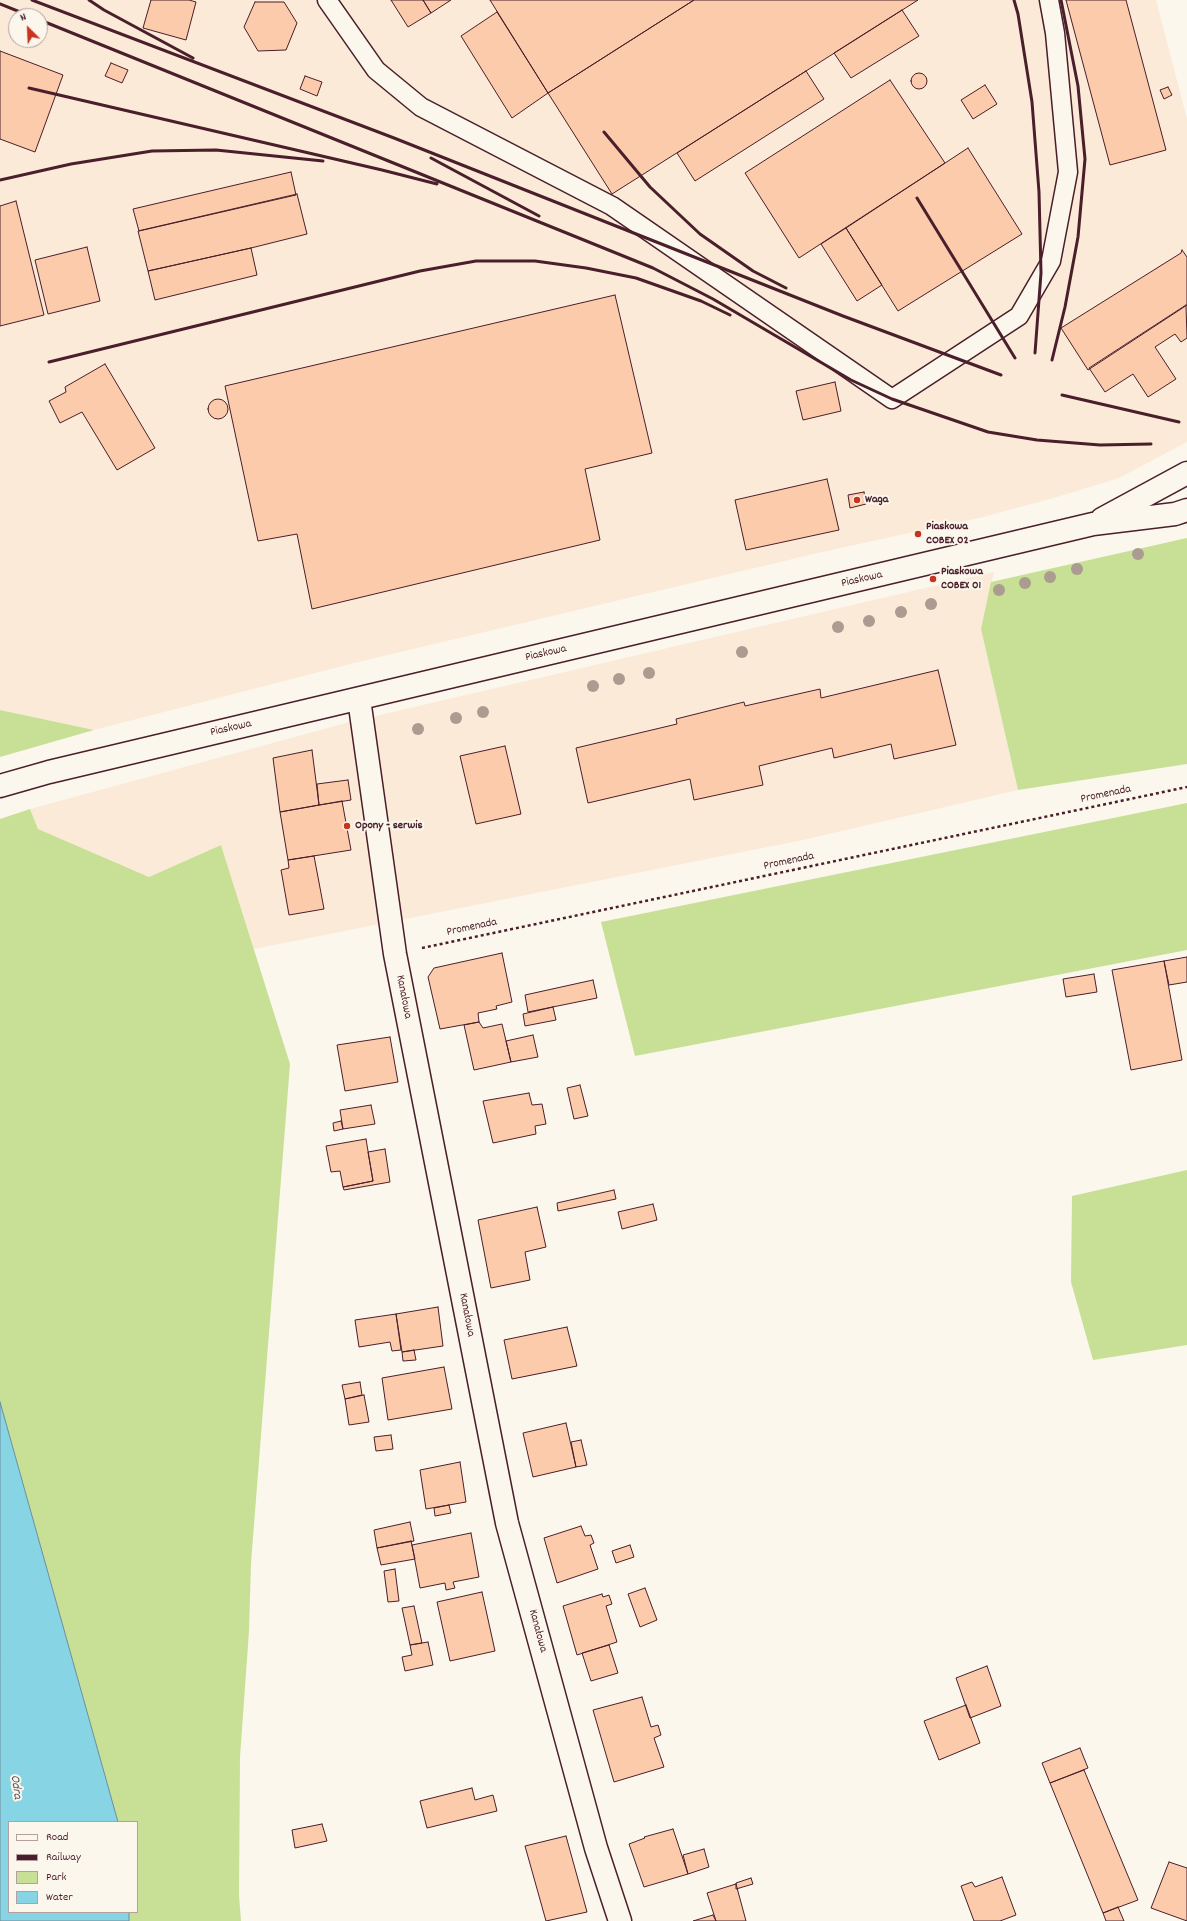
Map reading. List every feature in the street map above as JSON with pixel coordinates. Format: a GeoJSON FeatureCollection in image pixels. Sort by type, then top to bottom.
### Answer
{"type":"FeatureCollection","features":[{"type":"Feature","properties":{"kind":"main road","name":"Piaskowa"},"geometry":{"type":"LineString","coordinates":[[1093,524],[1187,473]]}},
{"type":"Feature","properties":{"kind":"main road","name":"Piaskowa"},"geometry":{"type":"LineString","coordinates":[[0,786],[49,772],[1093,524],[1175,514],[1187,510]]}},
{"type":"Feature","properties":{"kind":"main road","name":"Kanałowa"},"geometry":{"type":"LineString","coordinates":[[359,698],[395,954],[507,1523],[596,1848],[620,1921]]}},
{"type":"Feature","properties":{"kind":"lane"},"geometry":{"type":"LineString","coordinates":[[327,0],[376,70],[421,107],[612,206],[892,399],[1019,316],[1051,261],[1068,172],[1055,32],[1049,0]]}},
{"type":"Feature","properties":{"kind":"path","name":"Promenada"},"geometry":{"type":"LineString","coordinates":[[395,954],[1187,787]]}},
{"type":"Feature","properties":{"kind":"shaded area"},"geometry":{"type":"Polygon","coordinates":[[[0,0],[1156,0],[1187,119],[1187,442],[1119,478],[983,517],[822,552],[354,663],[94,730],[0,710],[0,0]]]}},
{"type":"Feature","properties":{"kind":"shaded area"},"geometry":{"type":"Polygon","coordinates":[[[994,572],[981,629],[1018,790],[803,840],[254,949],[221,845],[149,877],[38,829],[30,809],[350,722],[994,572]]]}},
{"type":"Feature","properties":{"kind":"green space"},"geometry":{"type":"Polygon","coordinates":[[[1187,538],[1187,764],[1018,790],[981,629],[991,582],[1187,538]]]}},
{"type":"Feature","properties":{"kind":"green space"},"geometry":{"type":"Polygon","coordinates":[[[0,710],[94,730],[0,757],[0,710]]]}},
{"type":"Feature","properties":{"kind":"green space"},"geometry":{"type":"Polygon","coordinates":[[[1187,803],[1187,950],[635,1056],[601,922],[1187,803]]]}},
{"type":"Feature","properties":{"kind":"green space"},"geometry":{"type":"Polygon","coordinates":[[[30,809],[38,829],[149,877],[221,845],[290,1064],[251,1563],[249,1631],[240,1757],[239,1895],[241,1921],[129,1921],[129,1913],[138,1913],[138,1821],[118,1821],[0,1402],[0,819],[30,809]]]}},
{"type":"Feature","properties":{"kind":"green space"},"geometry":{"type":"Polygon","coordinates":[[[1187,1170],[1187,1345],[1093,1360],[1071,1282],[1072,1196],[1187,1170]]]}},
{"type":"Feature","properties":{"kind":"water","name":"Odra"},"geometry":{"type":"Polygon","coordinates":[[[0,1402],[118,1821],[8,1821],[8,1913],[129,1913],[129,1921],[0,1921],[0,1402]]]}},
{"type":"Feature","properties":{"kind":"building"},"geometry":{"type":"Polygon","coordinates":[[[151,0],[189,0],[196,2],[186,40],[143,28],[151,0]]]}},
{"type":"Feature","properties":{"kind":"building"},"geometry":{"type":"Polygon","coordinates":[[[391,0],[423,0],[431,13],[408,27],[391,0]]]}},
{"type":"Feature","properties":{"kind":"building"},"geometry":{"type":"Polygon","coordinates":[[[423,0],[451,0],[431,13],[423,0]]]}},
{"type":"Feature","properties":{"kind":"building"},"geometry":{"type":"Polygon","coordinates":[[[490,0],[694,0],[548,93],[490,0]]]}},
{"type":"Feature","properties":{"kind":"building"},"geometry":{"type":"Polygon","coordinates":[[[694,0],[918,0],[612,194],[548,93],[694,0]]]}},
{"type":"Feature","properties":{"kind":"building"},"geometry":{"type":"Polygon","coordinates":[[[1066,0],[1126,0],[1166,150],[1110,165],[1066,0]]]}},
{"type":"Feature","properties":{"kind":"building"},"geometry":{"type":"Polygon","coordinates":[[[255,2],[284,2],[297,23],[286,50],[258,51],[244,27],[255,2]]]}},
{"type":"Feature","properties":{"kind":"building"},"geometry":{"type":"Polygon","coordinates":[[[902,10],[919,36],[851,78],[834,53],[902,10]]]}},
{"type":"Feature","properties":{"kind":"building"},"geometry":{"type":"Polygon","coordinates":[[[497,12],[548,93],[512,118],[461,36],[497,12]]]}},
{"type":"Feature","properties":{"kind":"building"},"geometry":{"type":"Polygon","coordinates":[[[0,51],[63,75],[35,152],[0,139],[0,51]]]}},
{"type":"Feature","properties":{"kind":"building"},"geometry":{"type":"Polygon","coordinates":[[[111,63],[128,70],[122,83],[105,76],[111,63]]]}},
{"type":"Feature","properties":{"kind":"building"},"geometry":{"type":"Polygon","coordinates":[[[806,71],[824,99],[695,181],[677,153],[806,71]]]}},
{"type":"Feature","properties":{"kind":"building"},"geometry":{"type":"Polygon","coordinates":[[[919,73],[926,78],[927,81],[922,88],[919,89],[912,84],[911,81],[916,74],[919,73]]]}},
{"type":"Feature","properties":{"kind":"building"},"geometry":{"type":"Polygon","coordinates":[[[305,76],[322,82],[317,96],[300,89],[305,76]]]}},
{"type":"Feature","properties":{"kind":"building"},"geometry":{"type":"Polygon","coordinates":[[[890,80],[945,163],[799,258],[745,173],[890,80]]]}},
{"type":"Feature","properties":{"kind":"building"},"geometry":{"type":"Polygon","coordinates":[[[985,85],[997,104],[973,119],[961,100],[985,85]]]}},
{"type":"Feature","properties":{"kind":"building"},"geometry":{"type":"Polygon","coordinates":[[[1168,87],[1172,95],[1164,99],[1160,90],[1168,87]]]}},
{"type":"Feature","properties":{"kind":"building"},"geometry":{"type":"Polygon","coordinates":[[[968,148],[1022,234],[898,311],[846,228],[968,148]]]}},
{"type":"Feature","properties":{"kind":"building"},"geometry":{"type":"Polygon","coordinates":[[[291,172],[296,195],[139,231],[133,209],[291,172]]]}},
{"type":"Feature","properties":{"kind":"building"},"geometry":{"type":"Polygon","coordinates":[[[297,194],[307,234],[148,271],[138,231],[297,194]]]}},
{"type":"Feature","properties":{"kind":"building"},"geometry":{"type":"Polygon","coordinates":[[[16,201],[44,315],[0,326],[0,206],[16,201]]]}},
{"type":"Feature","properties":{"kind":"building"},"geometry":{"type":"Polygon","coordinates":[[[846,228],[882,285],[857,301],[821,244],[846,228]]]}},
{"type":"Feature","properties":{"kind":"building"},"geometry":{"type":"Polygon","coordinates":[[[87,247],[100,301],[48,314],[35,260],[87,247]]]}},
{"type":"Feature","properties":{"kind":"building"},"geometry":{"type":"Polygon","coordinates":[[[251,248],[257,275],[155,300],[148,271],[251,248]]]}},
{"type":"Feature","properties":{"kind":"building"},"geometry":{"type":"Polygon","coordinates":[[[1182,250],[1187,257],[1187,305],[1088,370],[1061,328],[1181,253],[1182,250]]]}},
{"type":"Feature","properties":{"kind":"building"},"geometry":{"type":"Polygon","coordinates":[[[615,295],[652,453],[585,469],[600,540],[312,609],[297,534],[258,541],[225,386],[615,295]]]}},
{"type":"Feature","properties":{"kind":"building"},"geometry":{"type":"Polygon","coordinates":[[[1186,305],[1187,338],[1181,342],[1175,334],[1155,347],[1176,379],[1148,397],[1133,374],[1105,392],[1089,368],[1186,305]]]}},
{"type":"Feature","properties":{"kind":"building"},"geometry":{"type":"Polygon","coordinates":[[[105,364],[155,448],[117,470],[82,412],[60,423],[49,401],[66,392],[65,387],[105,364]]]}},
{"type":"Feature","properties":{"kind":"building"},"geometry":{"type":"Polygon","coordinates":[[[835,382],[841,411],[803,420],[796,391],[835,382]]]}},
{"type":"Feature","properties":{"kind":"building"},"geometry":{"type":"Polygon","coordinates":[[[218,399],[225,402],[228,409],[225,416],[218,419],[211,416],[208,409],[211,402],[218,399]]]}},
{"type":"Feature","properties":{"kind":"building"},"geometry":{"type":"Polygon","coordinates":[[[827,479],[839,530],[746,550],[735,500],[827,479]]]}},
{"type":"Feature","properties":{"kind":"building","name":"Waga"},"geometry":{"type":"Polygon","coordinates":[[[864,492],[866,504],[850,508],[848,495],[864,492]]]}},
{"type":"Feature","properties":{"kind":"building"},"geometry":{"type":"Polygon","coordinates":[[[938,670],[956,745],[894,759],[891,744],[834,758],[832,748],[759,766],[763,785],[694,800],[690,779],[588,803],[576,748],[677,724],[676,719],[744,702],[745,706],[820,689],[821,698],[938,670]]]}},
{"type":"Feature","properties":{"kind":"building"},"geometry":{"type":"Polygon","coordinates":[[[505,746],[521,814],[476,824],[460,756],[505,746]]]}},
{"type":"Feature","properties":{"kind":"building"},"geometry":{"type":"Polygon","coordinates":[[[312,750],[319,805],[280,812],[273,758],[312,750]]]}},
{"type":"Feature","properties":{"kind":"building"},"geometry":{"type":"Polygon","coordinates":[[[348,780],[351,800],[319,805],[317,784],[348,780]]]}},
{"type":"Feature","properties":{"kind":"building"},"geometry":{"type":"Polygon","coordinates":[[[342,801],[351,850],[288,860],[280,812],[342,801]]]}},
{"type":"Feature","properties":{"kind":"building"},"geometry":{"type":"Polygon","coordinates":[[[314,856],[324,909],[289,915],[281,870],[289,868],[288,860],[314,856]]]}},
{"type":"Feature","properties":{"kind":"building"},"geometry":{"type":"Polygon","coordinates":[[[502,953],[512,1002],[496,1006],[497,1009],[478,1013],[479,1022],[440,1029],[428,977],[434,968],[502,953]]]}},
{"type":"Feature","properties":{"kind":"building"},"geometry":{"type":"Polygon","coordinates":[[[1187,957],[1187,982],[1169,985],[1164,961],[1187,957]]]}},
{"type":"Feature","properties":{"kind":"building"},"geometry":{"type":"Polygon","coordinates":[[[1164,961],[1182,1060],[1131,1070],[1112,970],[1164,961]]]}},
{"type":"Feature","properties":{"kind":"building"},"geometry":{"type":"Polygon","coordinates":[[[1094,974],[1097,992],[1066,997],[1063,979],[1094,974]]]}},
{"type":"Feature","properties":{"kind":"building"},"geometry":{"type":"Polygon","coordinates":[[[593,980],[597,998],[528,1012],[525,995],[593,980]]]}},
{"type":"Feature","properties":{"kind":"building"},"geometry":{"type":"Polygon","coordinates":[[[553,1007],[556,1020],[525,1026],[523,1014],[553,1007]]]}},
{"type":"Feature","properties":{"kind":"building"},"geometry":{"type":"Polygon","coordinates":[[[479,1022],[483,1028],[502,1024],[511,1062],[474,1070],[464,1025],[479,1022]]]}},
{"type":"Feature","properties":{"kind":"building"},"geometry":{"type":"Polygon","coordinates":[[[533,1035],[538,1057],[511,1062],[506,1041],[533,1035]]]}},
{"type":"Feature","properties":{"kind":"building"},"geometry":{"type":"Polygon","coordinates":[[[390,1037],[398,1082],[345,1091],[337,1045],[390,1037]]]}},
{"type":"Feature","properties":{"kind":"building"},"geometry":{"type":"Polygon","coordinates":[[[580,1085],[588,1116],[574,1119],[567,1088],[580,1085]]]}},
{"type":"Feature","properties":{"kind":"building"},"geometry":{"type":"Polygon","coordinates":[[[529,1093],[532,1105],[542,1104],[546,1124],[535,1126],[536,1134],[493,1143],[483,1101],[529,1093]]]}},
{"type":"Feature","properties":{"kind":"building"},"geometry":{"type":"Polygon","coordinates":[[[371,1105],[375,1124],[343,1129],[340,1110],[371,1105]]]}},
{"type":"Feature","properties":{"kind":"building"},"geometry":{"type":"Polygon","coordinates":[[[341,1121],[343,1129],[334,1131],[333,1123],[341,1121]]]}},
{"type":"Feature","properties":{"kind":"building"},"geometry":{"type":"Polygon","coordinates":[[[366,1139],[373,1181],[343,1187],[340,1171],[331,1172],[326,1146],[366,1139]]]}},
{"type":"Feature","properties":{"kind":"building"},"geometry":{"type":"Polygon","coordinates":[[[385,1149],[390,1182],[344,1190],[343,1187],[373,1181],[368,1152],[385,1149]]]}},
{"type":"Feature","properties":{"kind":"building"},"geometry":{"type":"Polygon","coordinates":[[[614,1190],[616,1199],[558,1211],[557,1203],[614,1190]]]}},
{"type":"Feature","properties":{"kind":"building"},"geometry":{"type":"Polygon","coordinates":[[[653,1204],[657,1220],[622,1229],[618,1212],[653,1204]]]}},
{"type":"Feature","properties":{"kind":"building"},"geometry":{"type":"Polygon","coordinates":[[[537,1207],[546,1247],[525,1252],[530,1280],[491,1288],[478,1220],[537,1207]]]}},
{"type":"Feature","properties":{"kind":"building"},"geometry":{"type":"Polygon","coordinates":[[[438,1307],[443,1346],[402,1352],[396,1314],[438,1307]]]}},
{"type":"Feature","properties":{"kind":"building"},"geometry":{"type":"Polygon","coordinates":[[[396,1314],[401,1350],[392,1351],[390,1342],[359,1347],[355,1320],[396,1314]]]}},
{"type":"Feature","properties":{"kind":"building"},"geometry":{"type":"Polygon","coordinates":[[[567,1327],[577,1366],[512,1379],[504,1340],[567,1327]]]}},
{"type":"Feature","properties":{"kind":"building"},"geometry":{"type":"Polygon","coordinates":[[[414,1350],[416,1360],[403,1361],[402,1352],[414,1350]]]}},
{"type":"Feature","properties":{"kind":"building"},"geometry":{"type":"Polygon","coordinates":[[[444,1367],[452,1409],[388,1420],[382,1378],[444,1367]]]}},
{"type":"Feature","properties":{"kind":"building"},"geometry":{"type":"Polygon","coordinates":[[[360,1382],[362,1395],[345,1399],[342,1385],[360,1382]]]}},
{"type":"Feature","properties":{"kind":"building"},"geometry":{"type":"Polygon","coordinates":[[[364,1395],[369,1422],[349,1425],[345,1399],[364,1395]]]}},
{"type":"Feature","properties":{"kind":"building"},"geometry":{"type":"Polygon","coordinates":[[[566,1423],[576,1467],[533,1477],[523,1433],[566,1423]]]}},
{"type":"Feature","properties":{"kind":"building"},"geometry":{"type":"Polygon","coordinates":[[[391,1435],[393,1449],[376,1451],[374,1437],[391,1435]]]}},
{"type":"Feature","properties":{"kind":"building"},"geometry":{"type":"Polygon","coordinates":[[[581,1440],[587,1465],[576,1467],[571,1442],[581,1440]]]}},
{"type":"Feature","properties":{"kind":"building"},"geometry":{"type":"Polygon","coordinates":[[[460,1462],[466,1502],[426,1509],[420,1470],[460,1462]]]}},
{"type":"Feature","properties":{"kind":"building"},"geometry":{"type":"Polygon","coordinates":[[[449,1505],[451,1513],[435,1516],[434,1508],[449,1505]]]}},
{"type":"Feature","properties":{"kind":"building"},"geometry":{"type":"Polygon","coordinates":[[[410,1522],[414,1541],[377,1548],[374,1530],[410,1522]]]}},
{"type":"Feature","properties":{"kind":"building"},"geometry":{"type":"Polygon","coordinates":[[[581,1526],[585,1536],[591,1535],[594,1543],[590,1545],[598,1569],[557,1583],[544,1538],[581,1526]]]}},
{"type":"Feature","properties":{"kind":"building"},"geometry":{"type":"Polygon","coordinates":[[[471,1533],[479,1577],[453,1582],[455,1588],[446,1590],[445,1583],[420,1588],[412,1545],[471,1533]]]}},
{"type":"Feature","properties":{"kind":"building"},"geometry":{"type":"Polygon","coordinates":[[[411,1541],[415,1559],[381,1565],[377,1548],[411,1541]]]}},
{"type":"Feature","properties":{"kind":"building"},"geometry":{"type":"Polygon","coordinates":[[[630,1545],[634,1557],[616,1563],[612,1551],[630,1545]]]}},
{"type":"Feature","properties":{"kind":"building"},"geometry":{"type":"Polygon","coordinates":[[[395,1569],[399,1601],[388,1602],[384,1571],[395,1569]]]}},
{"type":"Feature","properties":{"kind":"building"},"geometry":{"type":"Polygon","coordinates":[[[645,1588],[657,1620],[640,1627],[628,1594],[645,1588]]]}},
{"type":"Feature","properties":{"kind":"building"},"geometry":{"type":"Polygon","coordinates":[[[482,1592],[495,1651],[450,1661],[437,1602],[482,1592]]]}},
{"type":"Feature","properties":{"kind":"building"},"geometry":{"type":"Polygon","coordinates":[[[602,1594],[603,1597],[609,1595],[612,1604],[606,1606],[617,1642],[577,1655],[563,1606],[602,1594]]]}},
{"type":"Feature","properties":{"kind":"building"},"geometry":{"type":"Polygon","coordinates":[[[414,1606],[422,1643],[410,1645],[402,1608],[414,1606]]]}},
{"type":"Feature","properties":{"kind":"building"},"geometry":{"type":"Polygon","coordinates":[[[428,1642],[433,1665],[405,1671],[402,1657],[412,1655],[410,1645],[428,1642]]]}},
{"type":"Feature","properties":{"kind":"building"},"geometry":{"type":"Polygon","coordinates":[[[609,1645],[618,1673],[591,1681],[582,1653],[609,1645]]]}},
{"type":"Feature","properties":{"kind":"building"},"geometry":{"type":"Polygon","coordinates":[[[987,1666],[1001,1706],[970,1718],[956,1678],[987,1666]]]}},
{"type":"Feature","properties":{"kind":"building"},"geometry":{"type":"Polygon","coordinates":[[[642,1697],[651,1727],[658,1725],[661,1735],[654,1738],[664,1767],[614,1782],[593,1710],[642,1697]]]}},
{"type":"Feature","properties":{"kind":"building"},"geometry":{"type":"Polygon","coordinates":[[[966,1705],[980,1743],[939,1760],[924,1721],[966,1705]]]}},
{"type":"Feature","properties":{"kind":"building"},"geometry":{"type":"Polygon","coordinates":[[[1080,1748],[1088,1768],[1050,1783],[1042,1763],[1080,1748]]]}},
{"type":"Feature","properties":{"kind":"building"},"geometry":{"type":"Polygon","coordinates":[[[1084,1770],[1138,1900],[1103,1913],[1050,1783],[1084,1770]]]}},
{"type":"Feature","properties":{"kind":"building"},"geometry":{"type":"Polygon","coordinates":[[[472,1788],[475,1800],[493,1795],[497,1811],[427,1828],[420,1801],[472,1788]]]}},
{"type":"Feature","properties":{"kind":"building"},"geometry":{"type":"Polygon","coordinates":[[[322,1824],[327,1841],[295,1848],[292,1830],[322,1824]]]}},
{"type":"Feature","properties":{"kind":"building"},"geometry":{"type":"Polygon","coordinates":[[[673,1829],[688,1874],[644,1887],[629,1844],[645,1838],[644,1837],[673,1829]]]}},
{"type":"Feature","properties":{"kind":"building"},"geometry":{"type":"Polygon","coordinates":[[[566,1836],[587,1912],[546,1921],[525,1846],[566,1836]]]}},
{"type":"Feature","properties":{"kind":"building"},"geometry":{"type":"Polygon","coordinates":[[[704,1849],[709,1867],[688,1874],[683,1855],[704,1849]]]}},
{"type":"Feature","properties":{"kind":"building"},"geometry":{"type":"Polygon","coordinates":[[[1169,1862],[1187,1868],[1187,1921],[1151,1908],[1169,1862]]]}},
{"type":"Feature","properties":{"kind":"building"},"geometry":{"type":"Polygon","coordinates":[[[1002,1877],[1016,1915],[1000,1921],[974,1921],[961,1886],[972,1882],[975,1887],[1002,1877]]]}},
{"type":"Feature","properties":{"kind":"building"},"geometry":{"type":"Polygon","coordinates":[[[751,1878],[753,1884],[736,1889],[736,1883],[751,1878]]]}},
{"type":"Feature","properties":{"kind":"building"},"geometry":{"type":"Polygon","coordinates":[[[736,1884],[746,1921],[716,1921],[707,1893],[736,1884]]]}},
{"type":"Feature","properties":{"kind":"building"},"geometry":{"type":"Polygon","coordinates":[[[1118,1907],[1124,1921],[1106,1921],[1103,1913],[1118,1907]]]}},
{"type":"Feature","properties":{"kind":"building"},"geometry":{"type":"Polygon","coordinates":[[[713,1915],[716,1921],[693,1921],[713,1915]]]}},
{"type":"Feature","properties":{"kind":"railway"},"geometry":{"type":"LineString","coordinates":[[32,0],[394,138],[843,316],[1001,375]]}},
{"type":"Feature","properties":{"kind":"railway"},"geometry":{"type":"LineString","coordinates":[[89,0],[104,10],[193,58]]}},
{"type":"Feature","properties":{"kind":"railway"},"geometry":{"type":"LineString","coordinates":[[1014,0],[1018,14],[1032,102],[1039,192],[1041,273],[1035,353]]}},
{"type":"Feature","properties":{"kind":"railway"},"geometry":{"type":"LineString","coordinates":[[1052,360],[1065,307],[1078,237],[1085,159],[1078,86],[1061,0]]}},
{"type":"Feature","properties":{"kind":"railway"},"geometry":{"type":"LineString","coordinates":[[0,4],[10,8]]}},
{"type":"Feature","properties":{"kind":"railway"},"geometry":{"type":"LineString","coordinates":[[48,23],[653,268],[713,299],[851,380],[892,399],[988,432],[1037,440],[1100,445],[1151,444]]}},
{"type":"Feature","properties":{"kind":"railway"},"geometry":{"type":"LineString","coordinates":[[29,88],[437,184]]}},
{"type":"Feature","properties":{"kind":"railway"},"geometry":{"type":"LineString","coordinates":[[604,132],[650,187],[700,234],[753,271],[786,288]]}},
{"type":"Feature","properties":{"kind":"railway"},"geometry":{"type":"LineString","coordinates":[[0,180],[71,164],[152,151],[216,150],[323,161]]}},
{"type":"Feature","properties":{"kind":"railway"},"geometry":{"type":"LineString","coordinates":[[431,158],[539,216]]}},
{"type":"Feature","properties":{"kind":"railway"},"geometry":{"type":"LineString","coordinates":[[917,198],[1015,358]]}},
{"type":"Feature","properties":{"kind":"railway"},"geometry":{"type":"LineString","coordinates":[[49,362],[420,271],[476,261],[535,261],[586,268],[636,278],[701,301],[730,315]]}},
{"type":"Feature","properties":{"kind":"railway"},"geometry":{"type":"LineString","coordinates":[[1062,395],[1179,422]]}},
{"type":"Feature","properties":{"kind":"place","name":"Waga"},"geometry":{"type":"Point","coordinates":[857,500]}},
{"type":"Feature","properties":{"kind":"place","name":"Piaskowa COBEX 02"},"geometry":{"type":"Point","coordinates":[918,534]}},
{"type":"Feature","properties":{"kind":"place","name":"Piaskowa COBEX 01"},"geometry":{"type":"Point","coordinates":[933,579]}},
{"type":"Feature","properties":{"kind":"place","name":"Opony - serwis"},"geometry":{"type":"Point","coordinates":[347,826]}}]}
